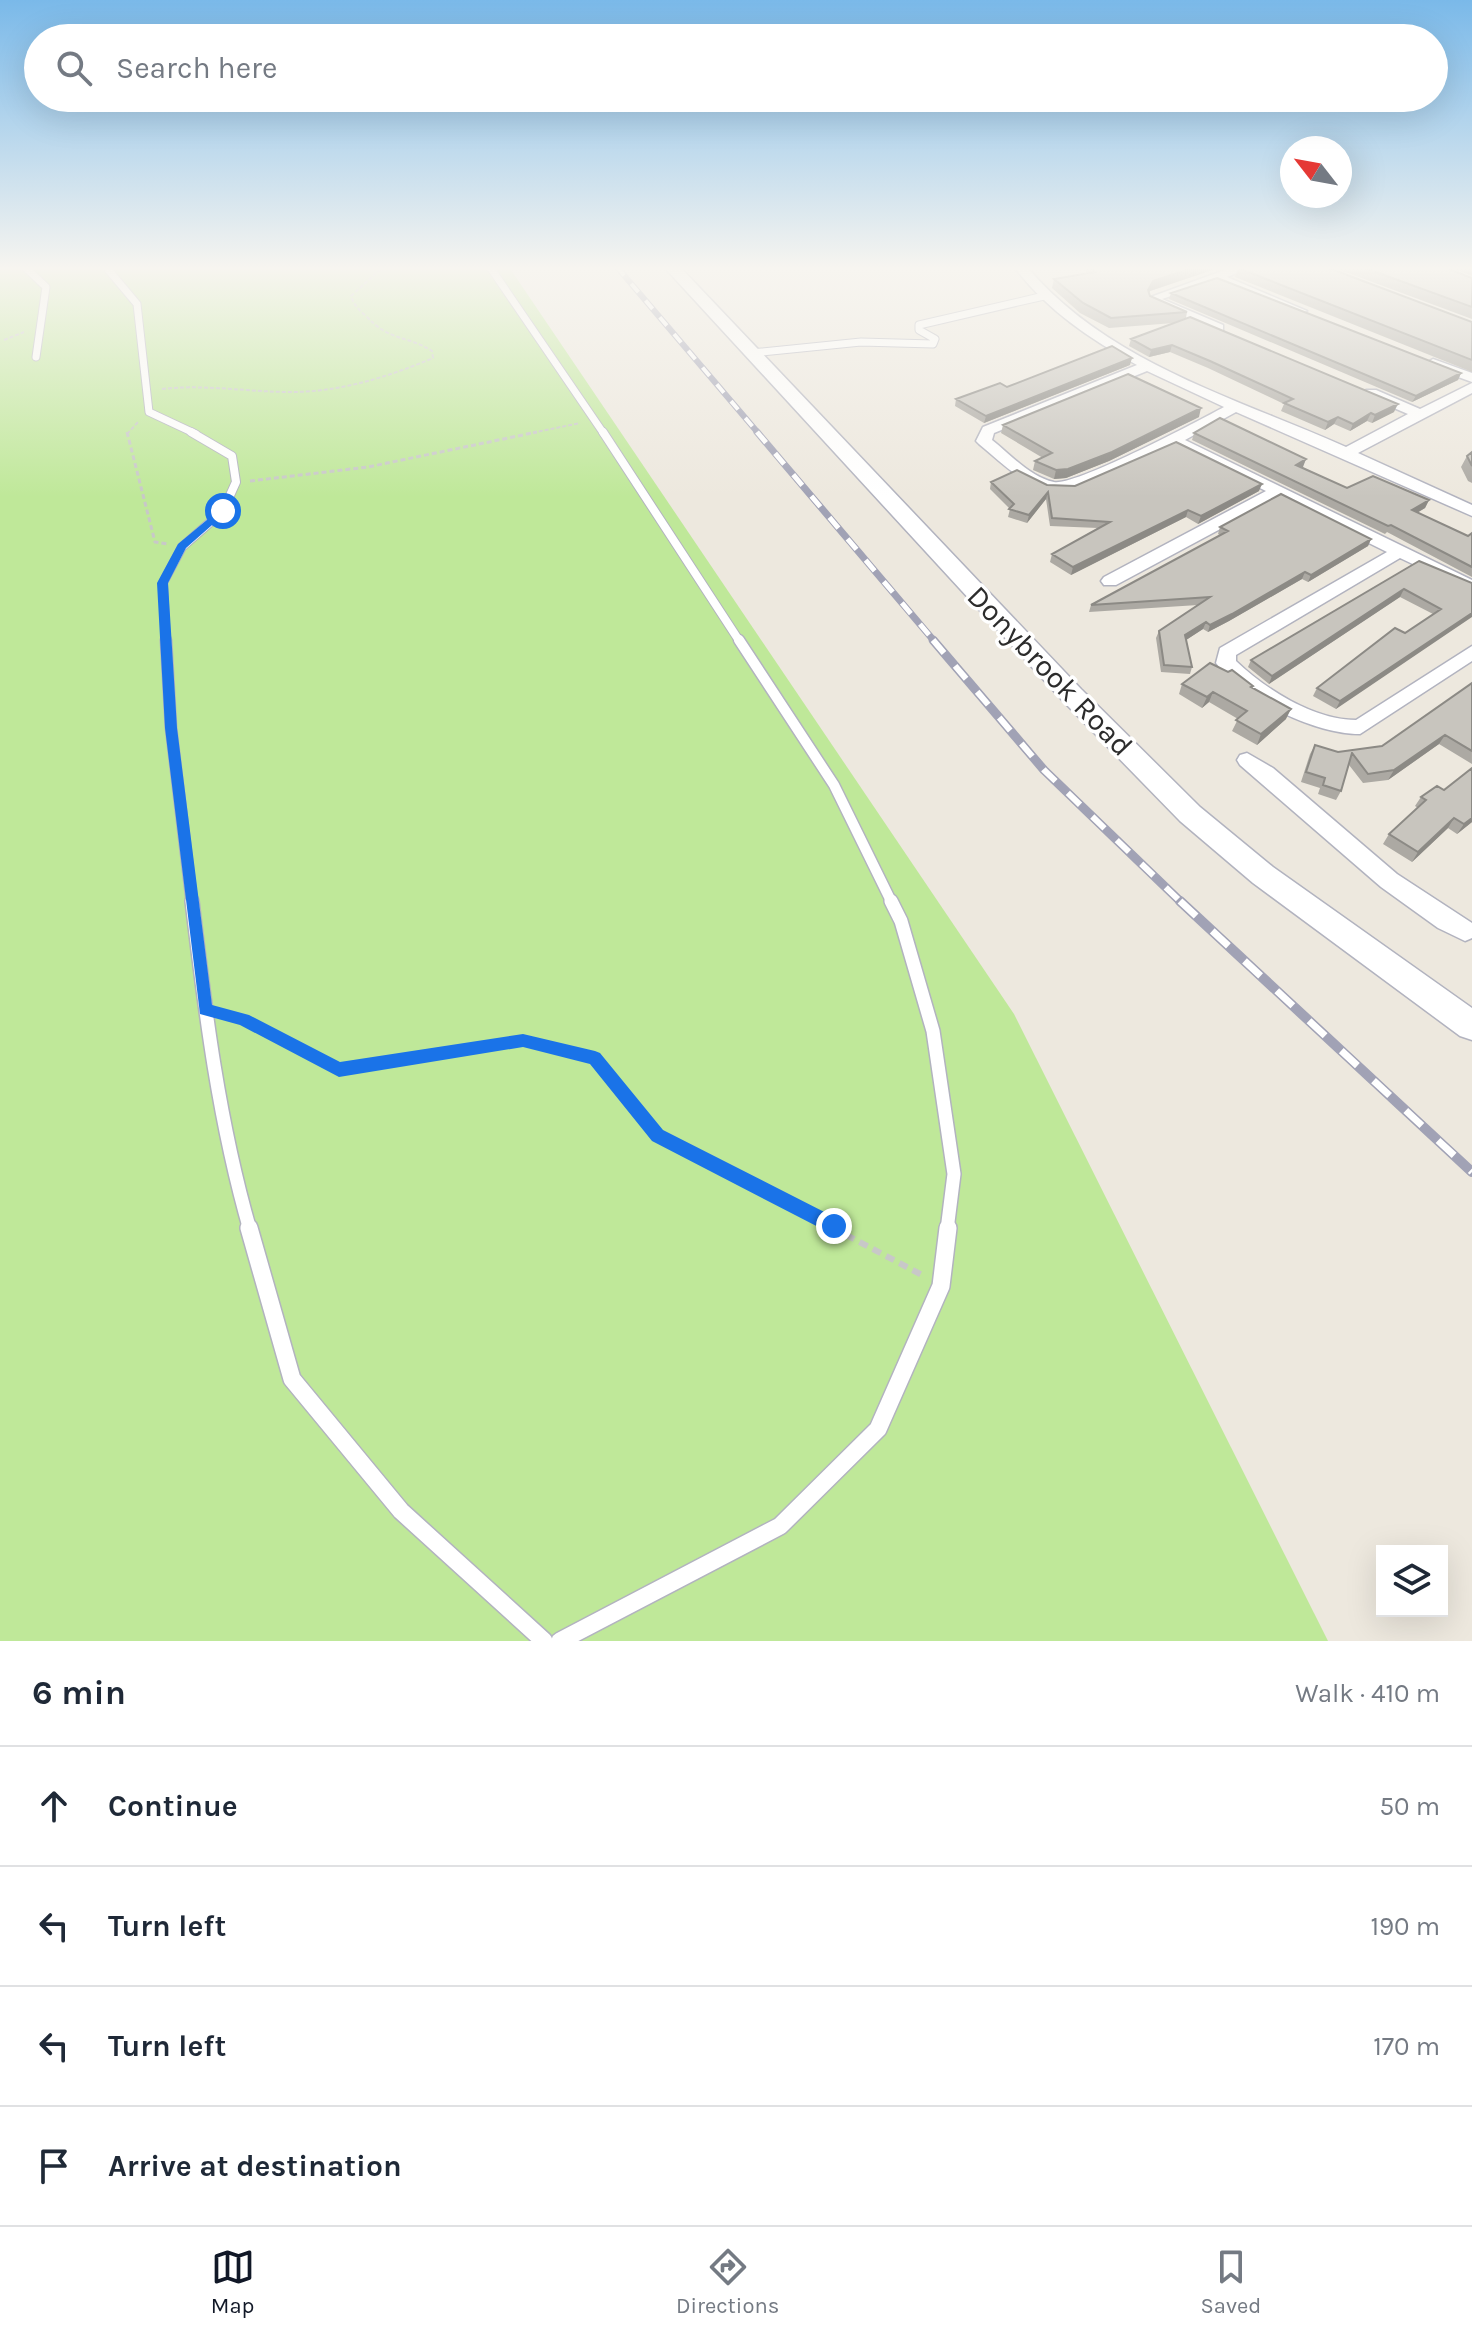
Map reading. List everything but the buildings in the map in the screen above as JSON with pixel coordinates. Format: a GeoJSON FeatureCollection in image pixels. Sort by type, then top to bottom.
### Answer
{"type":"FeatureCollection","features":[{"type":"Feature","properties":{"kind":"street","name":"Donybrook Road"},"geometry":{"type":"LineString","coordinates":[[742,344],[1072,695],[1190,814],[1263,875],[1472,1026]]}},
{"type":"Feature","properties":{"kind":"street"},"geometry":{"type":"LineString","coordinates":[[1110,344],[1236,406],[1472,511]]}},
{"type":"Feature","properties":{"kind":"street"},"geometry":{"type":"LineString","coordinates":[[1415,356],[1472,378]]}},
{"type":"Feature","properties":{"kind":"street"},"geometry":{"type":"LineString","coordinates":[[1150,365],[988,430],[983,438],[1039,483],[1057,489],[1174,440],[1236,406]]}},
{"type":"Feature","properties":{"kind":"street"},"geometry":{"type":"LineString","coordinates":[[1346,453],[1472,387]]}},
{"type":"Feature","properties":{"kind":"street"},"geometry":{"type":"LineString","coordinates":[[1363,390],[1422,415]]}},
{"type":"Feature","properties":{"kind":"street"},"geometry":{"type":"LineString","coordinates":[[1174,440],[1472,587]]}},
{"type":"Feature","properties":{"kind":"street"},"geometry":{"type":"LineString","coordinates":[[1110,581],[1277,492]]}},
{"type":"Feature","properties":{"kind":"street"},"geometry":{"type":"LineString","coordinates":[[1399,552],[1227,652],[1226,663],[1277,698],[1320,720],[1350,728],[1360,727],[1472,652]]}},
{"type":"Feature","properties":{"kind":"street"},"geometry":{"type":"LineString","coordinates":[[1247,760],[1404,890],[1470,932]]}},
{"type":"Feature","properties":{"kind":"lane"},"geometry":{"type":"LineString","coordinates":[[36,357],[37,344]]}},
{"type":"Feature","properties":{"kind":"lane"},"geometry":{"type":"LineString","coordinates":[[141,344],[149,412],[200,436],[232,456],[236,482],[223,511],[182,547],[163,583],[171,728],[205,1009],[235,1178],[292,1379],[401,1511],[544,1641]]}},
{"type":"Feature","properties":{"kind":"lane"},"geometry":{"type":"LineString","coordinates":[[543,344],[834,785],[901,921],[933,1031],[954,1174],[941,1286],[878,1429],[780,1526],[560,1641]]}},
{"type":"Feature","properties":{"kind":"lane"},"geometry":{"type":"LineString","coordinates":[[751,353],[845,344]]}},
{"type":"Feature","properties":{"kind":"path"},"geometry":{"type":"LineString","coordinates":[[147,392],[187,385],[274,392],[304,391],[378,378],[433,358],[432,351],[419,344]]}},
{"type":"Feature","properties":{"kind":"path"},"geometry":{"type":"LineString","coordinates":[[149,412],[127,432],[155,542],[182,547]]}},
{"type":"Feature","properties":{"kind":"path"},"geometry":{"type":"LineString","coordinates":[[236,482],[368,467],[595,420]]}},
{"type":"Feature","properties":{"kind":"path"},"geometry":{"type":"LineString","coordinates":[[205,1009],[244,1019],[339,1070],[523,1040],[595,1058],[657,1136],[834,1226],[941,1286]]}},
{"type":"Feature","properties":{"kind":"green space"},"geometry":{"type":"Polygon","coordinates":[[[0,344],[561,344],[1014,1014],[1328,1641],[0,1641],[0,344]]]}},
{"type":"Feature","properties":{"kind":"railway"},"geometry":{"type":"LineString","coordinates":[[682,344],[759,434]]}},
{"type":"Feature","properties":{"kind":"railway"},"geometry":{"type":"LineString","coordinates":[[757,432],[935,642]]}},
{"type":"Feature","properties":{"kind":"railway"},"geometry":{"type":"LineString","coordinates":[[933,640],[1044,770],[1182,903]]}},
{"type":"Feature","properties":{"kind":"railway"},"geometry":{"type":"LineString","coordinates":[[1180,901],[1472,1172]]}},
{"type":"Feature","properties":{"kind":"route"},"geometry":{"type":"LineString","coordinates":[[223,511],[182,547],[163,583],[171,728],[205,1009],[244,1019],[339,1070],[523,1040],[595,1058],[657,1136],[834,1226]]}}]}
